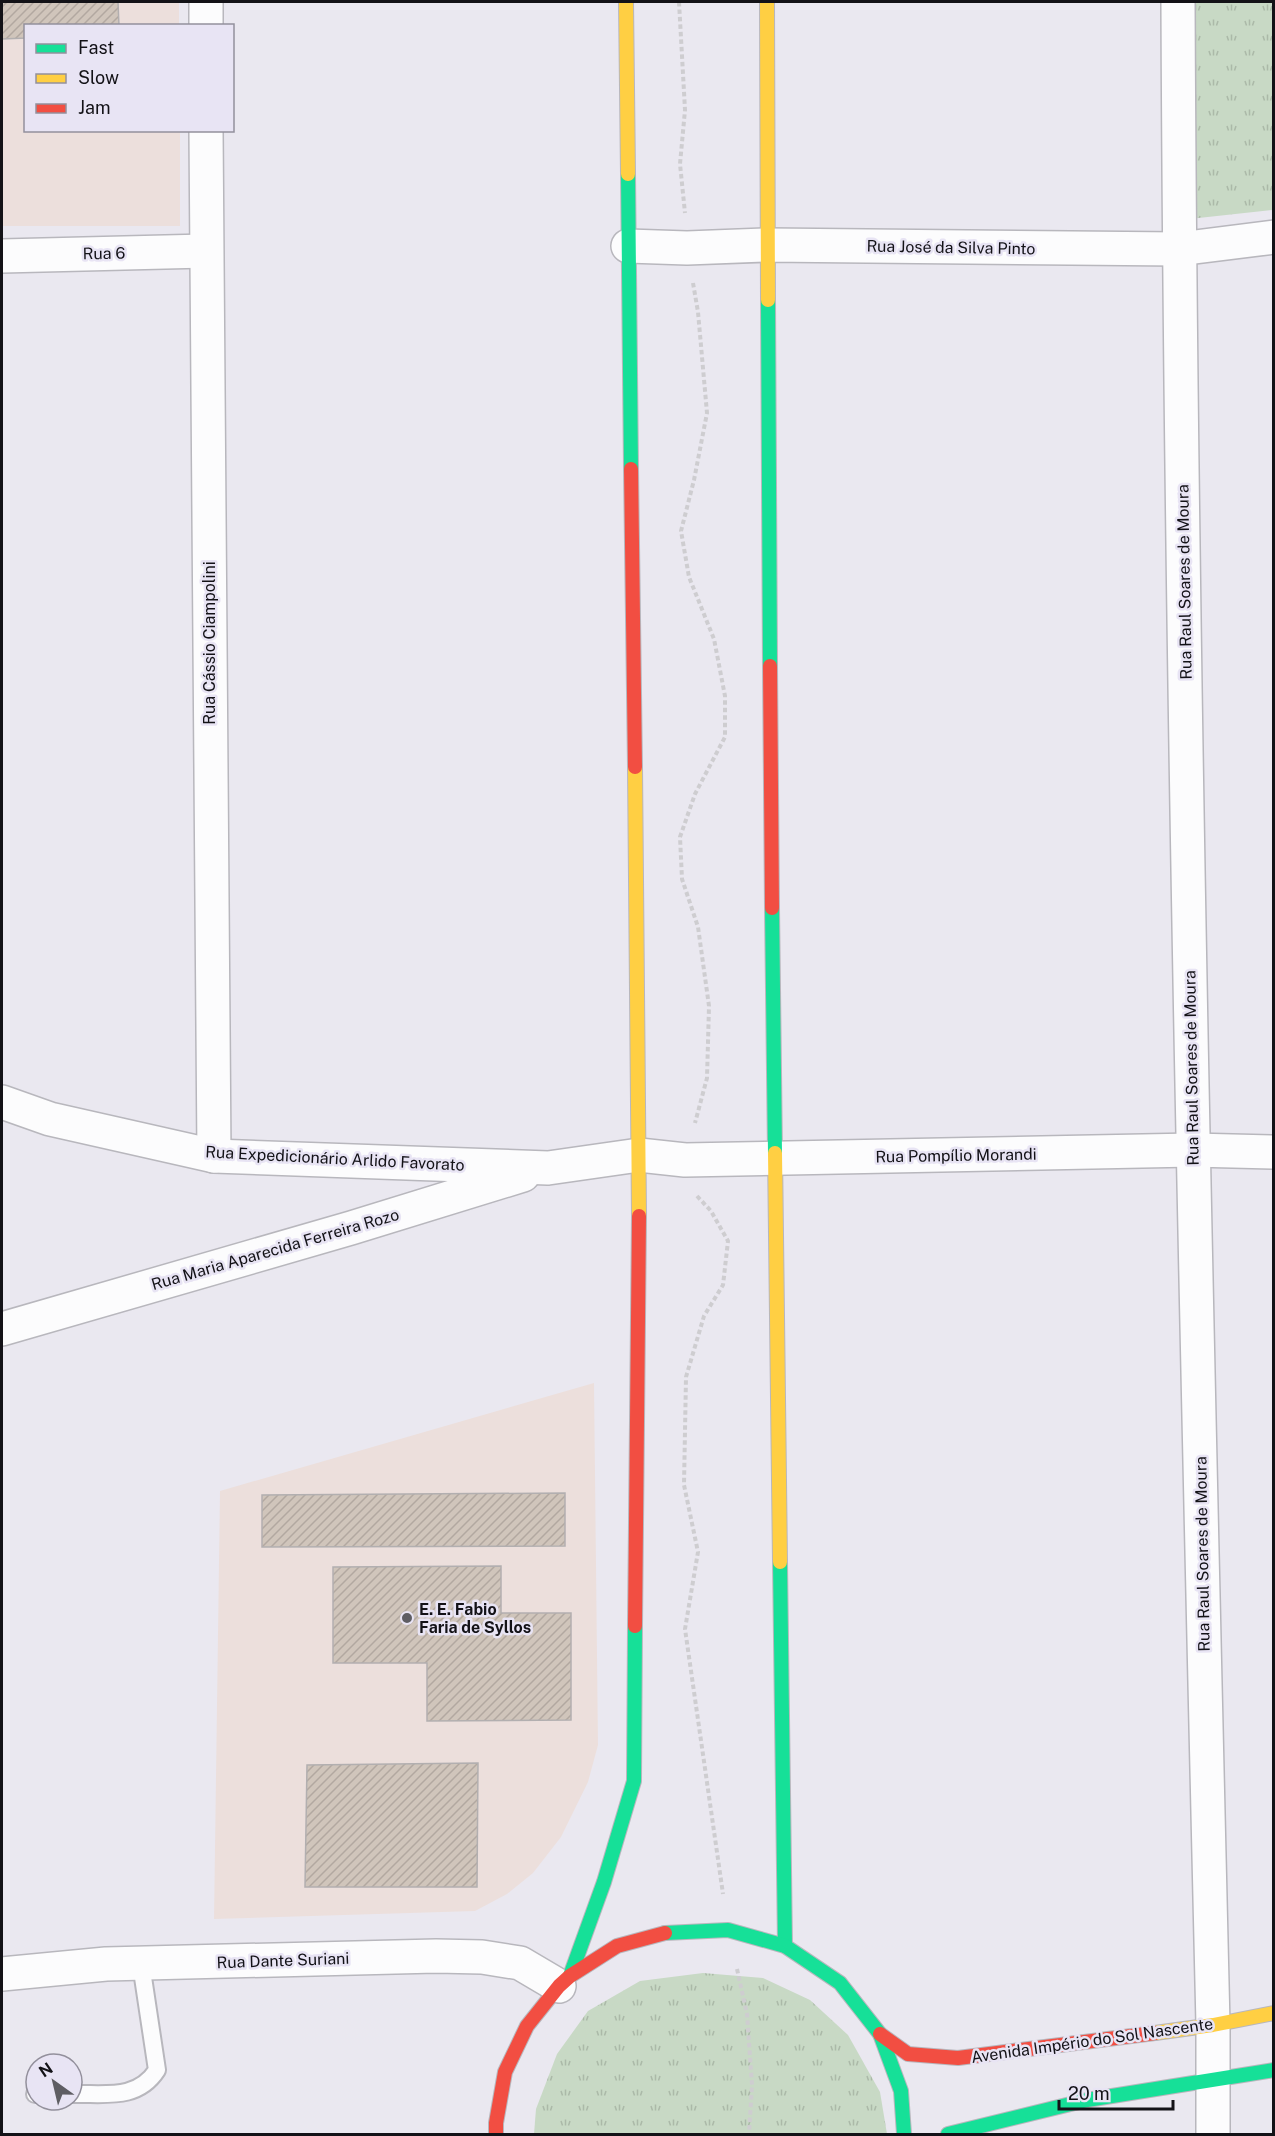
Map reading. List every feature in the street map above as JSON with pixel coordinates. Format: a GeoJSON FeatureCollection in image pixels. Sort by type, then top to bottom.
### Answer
{"type":"FeatureCollection","features":[{"type":"Feature","properties":{"kind":"street"},"geometry":{"type":"LineString","coordinates":[[206,2],[206,24]]}},
{"type":"Feature","properties":{"kind":"street"},"geometry":{"type":"LineString","coordinates":[[496,2134],[505,2072],[527,2026],[564,1981],[604,1882],[634,1780],[639,1155],[626,2]]}},
{"type":"Feature","properties":{"kind":"street"},"geometry":{"type":"LineString","coordinates":[[767,2],[775,1159],[785,1946]]}},
{"type":"Feature","properties":{"kind":"street","name":"Rua Raul Soares de Moura"},"geometry":{"type":"LineString","coordinates":[[1178,2],[1179,249],[1192,1150],[1213,2025],[1213,2134]]}},
{"type":"Feature","properties":{"kind":"street","name":"Rua Cássio Ciampolini"},"geometry":{"type":"LineString","coordinates":[[206,132],[214,1156]]}},
{"type":"Feature","properties":{"kind":"street","name":"Rua José da Silva Pinto"},"geometry":{"type":"LineString","coordinates":[[628,246],[1179,249],[1274,237]]}},
{"type":"Feature","properties":{"kind":"street","name":"Rua 6"},"geometry":{"type":"LineString","coordinates":[[2,256],[206,251]]}},
{"type":"Feature","properties":{"kind":"street","name":"Rua Expedicionário Arlido Favorato"},"geometry":{"type":"LineString","coordinates":[[2,1102],[50,1119],[214,1156],[548,1168],[639,1155]]}},
{"type":"Feature","properties":{"kind":"street","name":"Rua Pompílio Morandi"},"geometry":{"type":"LineString","coordinates":[[639,1155],[686,1160],[1192,1150],[1274,1152]]}},
{"type":"Feature","properties":{"kind":"street","name":"Rua Maria Aparecida Ferreira Rozo"},"geometry":{"type":"LineString","coordinates":[[2,1329],[351,1228],[548,1168]]}},
{"type":"Feature","properties":{"kind":"street"},"geometry":{"type":"LineString","coordinates":[[564,1981],[618,1946],[672,1931],[728,1930],[785,1946],[840,1983],[880,2034],[901,2091],[904,2134]]}},
{"type":"Feature","properties":{"kind":"street","name":"Rua Dante Suriani"},"geometry":{"type":"LineString","coordinates":[[2,1974],[106,1964],[436,1956],[482,1957],[520,1963],[564,1981]]}},
{"type":"Feature","properties":{"kind":"street","name":"Avenida Império do Sol Nascente"},"geometry":{"type":"LineString","coordinates":[[880,2034],[908,2054],[958,2058],[1213,2025],[1274,2013]]}},
{"type":"Feature","properties":{"kind":"street"},"geometry":{"type":"LineString","coordinates":[[948,2134],[1087,2100],[1274,2070]]}},
{"type":"Feature","properties":{"kind":"lane"},"geometry":{"type":"LineString","coordinates":[[84,2094],[131,2092],[146,2084],[157,2070],[141,1964]]}},
{"type":"Feature","properties":{"kind":"path"},"geometry":{"type":"LineString","coordinates":[[679,2],[685,110],[680,164],[687,248],[698,312],[707,413],[681,531],[689,578],[714,639],[725,696],[725,737],[695,794],[680,837],[681,879],[698,927],[709,1005],[707,1078],[686,1160],[693,1192],[711,1210],[728,1241],[723,1285],[704,1316],[686,1377],[684,1485],[698,1552],[685,1629],[728,1930],[747,2014],[752,2085],[749,2134]]}},
{"type":"Feature","properties":{"kind":"shaded area"},"geometry":{"type":"Polygon","coordinates":[[[2,2],[179,2],[179,24],[24,24],[24,132],[180,132],[180,226],[2,226],[2,2]]]}},
{"type":"Feature","properties":{"kind":"shaded area","name":"E. E. Fabio Faria de Syllos"},"geometry":{"type":"Polygon","coordinates":[[[594,1383],[598,1745],[588,1782],[561,1837],[533,1873],[507,1894],[475,1911],[214,1919],[220,1491],[594,1383]]]}},
{"type":"Feature","properties":{"kind":"green space"},"geometry":{"type":"Polygon","coordinates":[[[1177,2],[1273,2],[1273,210],[1171,221],[1177,2]]]}},
{"type":"Feature","properties":{"kind":"green space"},"geometry":{"type":"Polygon","coordinates":[[[703,1973],[763,1978],[810,2000],[848,2035],[880,2092],[887,2134],[534,2134],[536,2109],[557,2054],[588,2011],[640,1981],[703,1973]]]}},
{"type":"Feature","properties":{"kind":"building"},"geometry":{"type":"Polygon","coordinates":[[[2,2],[118,2],[119,24],[24,24],[24,38],[2,39],[2,2]]]}},
{"type":"Feature","properties":{"kind":"building"},"geometry":{"type":"Polygon","coordinates":[[[565,1493],[565,1546],[262,1547],[262,1495],[565,1493]]]}},
{"type":"Feature","properties":{"kind":"building"},"geometry":{"type":"Polygon","coordinates":[[[501,1566],[501,1613],[571,1613],[571,1720],[427,1721],[427,1663],[333,1663],[333,1567],[501,1566]]]}},
{"type":"Feature","properties":{"kind":"building"},"geometry":{"type":"Polygon","coordinates":[[[478,1763],[477,1887],[305,1887],[307,1765],[478,1763]]]}},
{"type":"Feature","properties":{"kind":"traffic: fast"},"geometry":{"type":"LineString","coordinates":[[628,174],[631,469]]}},
{"type":"Feature","properties":{"kind":"traffic: fast"},"geometry":{"type":"LineString","coordinates":[[768,300],[770,666]]}},
{"type":"Feature","properties":{"kind":"traffic: fast"},"geometry":{"type":"LineString","coordinates":[[772,908],[775,1153]]}},
{"type":"Feature","properties":{"kind":"traffic: fast"},"geometry":{"type":"LineString","coordinates":[[780,1562],[785,1946]]}},
{"type":"Feature","properties":{"kind":"traffic: fast"},"geometry":{"type":"LineString","coordinates":[[570,1976],[604,1882],[634,1781],[635,1626]]}},
{"type":"Feature","properties":{"kind":"traffic: fast"},"geometry":{"type":"LineString","coordinates":[[665,1933],[728,1930],[785,1946],[840,1983],[880,2034],[901,2091],[904,2134]]}},
{"type":"Feature","properties":{"kind":"traffic: fast"},"geometry":{"type":"LineString","coordinates":[[948,2134],[1087,2100],[1274,2070]]}},
{"type":"Feature","properties":{"kind":"traffic: slow"},"geometry":{"type":"LineString","coordinates":[[626,2],[628,174]]}},
{"type":"Feature","properties":{"kind":"traffic: slow"},"geometry":{"type":"LineString","coordinates":[[767,2],[768,300]]}},
{"type":"Feature","properties":{"kind":"traffic: slow"},"geometry":{"type":"LineString","coordinates":[[635,767],[639,1216]]}},
{"type":"Feature","properties":{"kind":"traffic: slow"},"geometry":{"type":"LineString","coordinates":[[775,1153],[780,1562]]}},
{"type":"Feature","properties":{"kind":"traffic: slow"},"geometry":{"type":"LineString","coordinates":[[1155,2033],[1274,2013]]}},
{"type":"Feature","properties":{"kind":"traffic: jam"},"geometry":{"type":"LineString","coordinates":[[631,469],[635,767]]}},
{"type":"Feature","properties":{"kind":"traffic: jam"},"geometry":{"type":"LineString","coordinates":[[770,666],[772,908]]}},
{"type":"Feature","properties":{"kind":"traffic: jam"},"geometry":{"type":"LineString","coordinates":[[635,1626],[639,1216]]}},
{"type":"Feature","properties":{"kind":"traffic: jam"},"geometry":{"type":"LineString","coordinates":[[496,2134],[505,2072],[527,2026],[559,1986],[570,1976],[617,1946],[665,1933]]}},
{"type":"Feature","properties":{"kind":"traffic: jam"},"geometry":{"type":"LineString","coordinates":[[880,2034],[908,2054],[958,2058],[1155,2033]]}},
{"type":"Feature","properties":{"kind":"place","name":"E. E. Fabio Faria de Syllos"},"geometry":{"type":"Point","coordinates":[407,1618]}}]}
